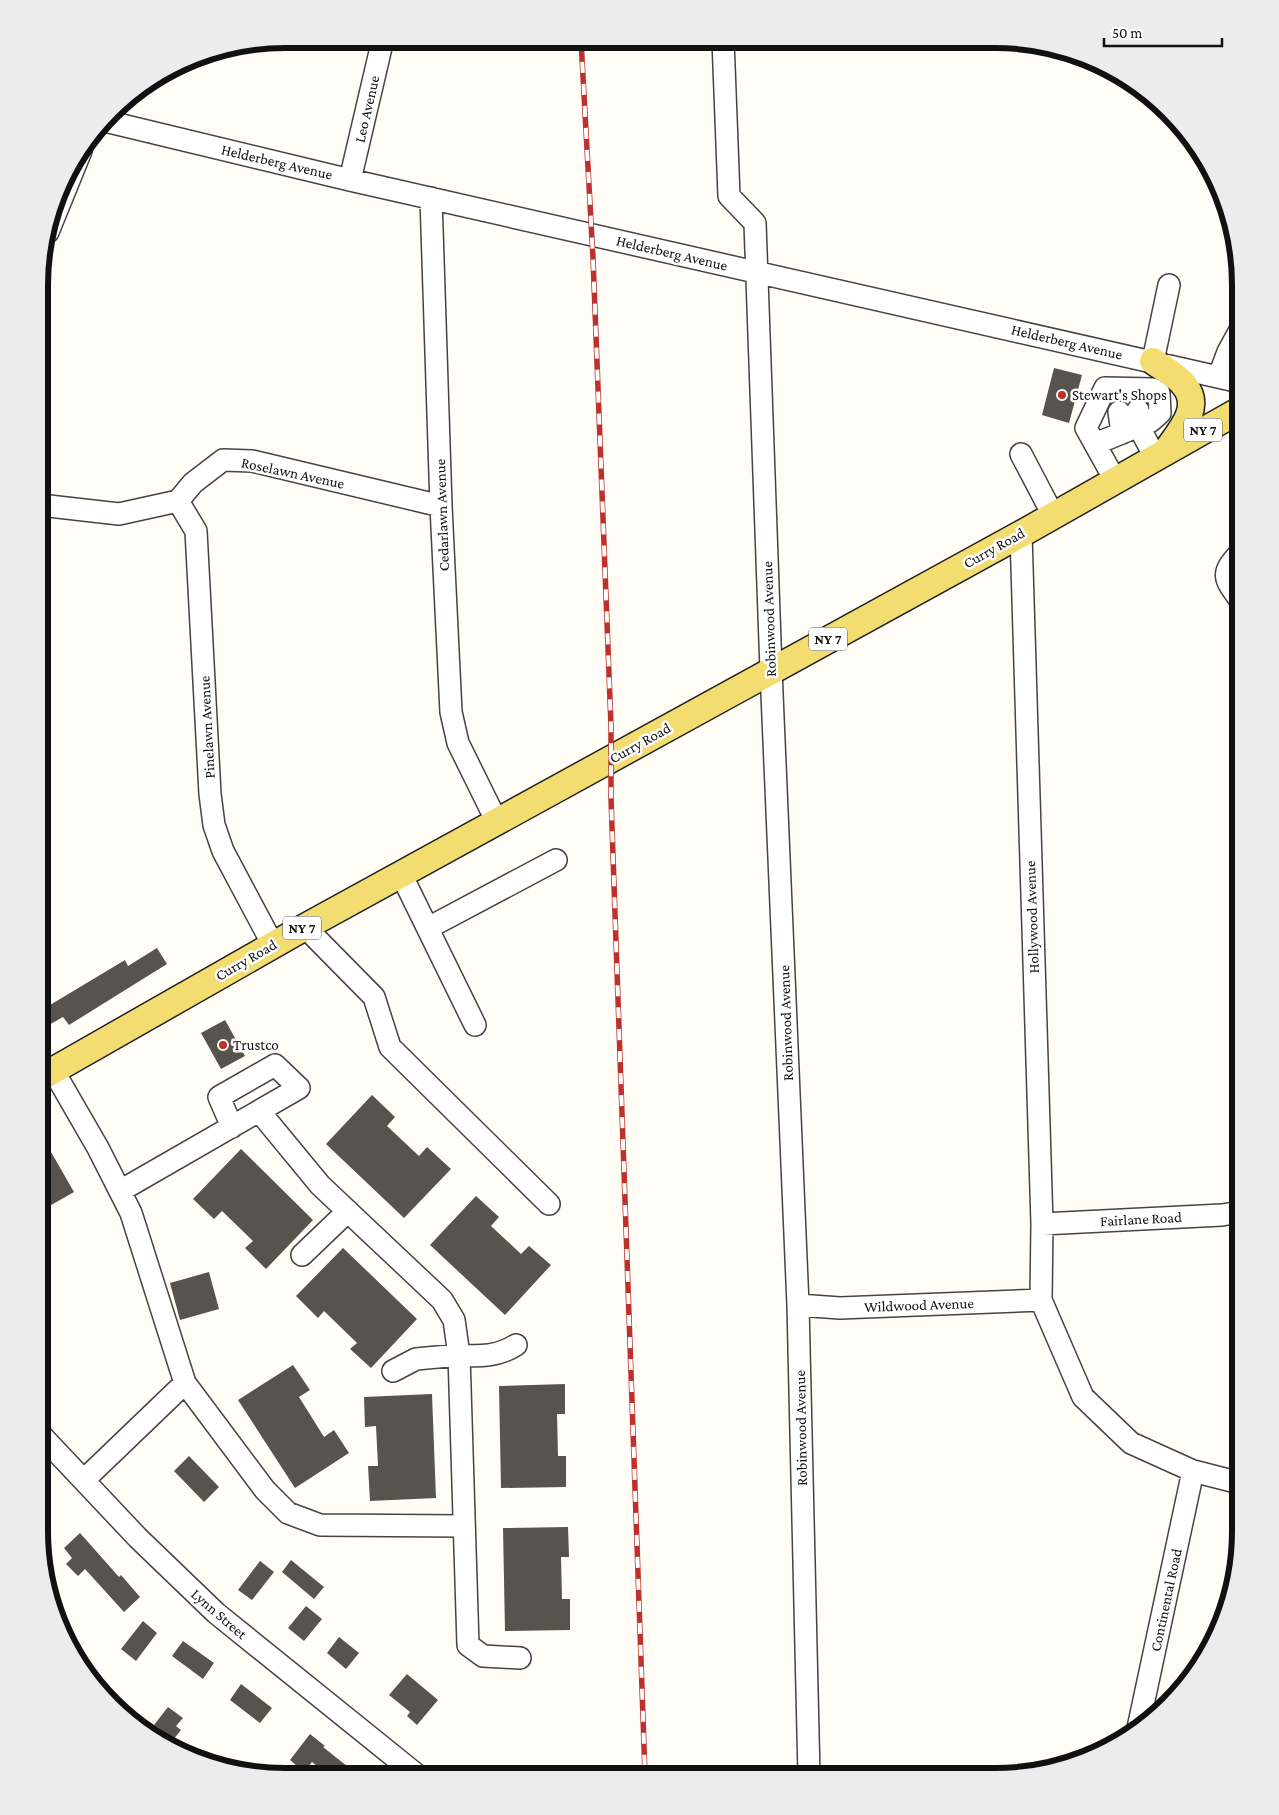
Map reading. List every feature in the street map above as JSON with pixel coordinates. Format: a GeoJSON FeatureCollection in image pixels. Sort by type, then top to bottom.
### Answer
{"type":"FeatureCollection","features":[{"type":"Feature","properties":{"kind":"main road"},"geometry":{"type":"LineString","coordinates":[[1153,361],[1184,384],[1191,397],[1191,408],[1186,422],[1161,454]]}},
{"type":"Feature","properties":{"kind":"main road","name":"Curry Road"},"geometry":{"type":"LineString","coordinates":[[48,1073],[305,927],[1021,534],[1232,414]]}},
{"type":"Feature","properties":{"kind":"street","name":"Leo Avenue"},"geometry":{"type":"LineString","coordinates":[[350,180],[381,48]]}},
{"type":"Feature","properties":{"kind":"street","name":"Robinwood Avenue"},"geometry":{"type":"LineString","coordinates":[[723,48],[729,196],[755,223],[771,670],[798,1305],[809,1768]]}},
{"type":"Feature","properties":{"kind":"street","name":"Helderberg Avenue"},"geometry":{"type":"LineString","coordinates":[[111,123],[350,180],[1232,380]]}},
{"type":"Feature","properties":{"kind":"street","name":"Cedarlawn Avenue"},"geometry":{"type":"LineString","coordinates":[[431,198],[441,506],[451,712],[458,743],[497,822]]}},
{"type":"Feature","properties":{"kind":"street"},"geometry":{"type":"LineString","coordinates":[[1153,361],[1169,285]]}},
{"type":"Feature","properties":{"kind":"street"},"geometry":{"type":"LineString","coordinates":[[1219,376],[1232,345]]}},
{"type":"Feature","properties":{"kind":"street"},"geometry":{"type":"LineString","coordinates":[[1095,444],[1128,405],[1125,355]]}},
{"type":"Feature","properties":{"kind":"street"},"geometry":{"type":"LineString","coordinates":[[1115,480],[1086,428],[1105,388],[1128,405],[1161,454]]}},
{"type":"Feature","properties":{"kind":"street"},"geometry":{"type":"LineString","coordinates":[[1021,454],[1053,515]]}},
{"type":"Feature","properties":{"kind":"street","name":"Roselawn Avenue"},"geometry":{"type":"LineString","coordinates":[[178,501],[192,483],[223,460],[252,461],[441,506]]}},
{"type":"Feature","properties":{"kind":"street"},"geometry":{"type":"LineString","coordinates":[[48,506],[118,514],[178,501]]}},
{"type":"Feature","properties":{"kind":"street","name":"Pinelawn Avenue"},"geometry":{"type":"LineString","coordinates":[[178,501],[196,531],[210,794],[214,825],[223,851],[273,945]]}},
{"type":"Feature","properties":{"kind":"street","name":"Hollywood Avenue"},"geometry":{"type":"LineString","coordinates":[[1021,534],[1042,1224],[1041,1300]]}},
{"type":"Feature","properties":{"kind":"street"},"geometry":{"type":"LineString","coordinates":[[1232,561],[1227,569],[1226,576],[1232,590]]}},
{"type":"Feature","properties":{"kind":"street"},"geometry":{"type":"LineString","coordinates":[[428,928],[556,860]]}},
{"type":"Feature","properties":{"kind":"street"},"geometry":{"type":"LineString","coordinates":[[401,874],[476,1025]]}},
{"type":"Feature","properties":{"kind":"street"},"geometry":{"type":"LineString","coordinates":[[305,927],[374,997],[390,1047],[549,1204]]}},
{"type":"Feature","properties":{"kind":"street"},"geometry":{"type":"LineString","coordinates":[[120,1191],[259,1112],[299,1088],[275,1065],[219,1097],[232,1127]]}},
{"type":"Feature","properties":{"kind":"street"},"geometry":{"type":"LineString","coordinates":[[48,1077],[98,1148],[131,1213],[185,1383],[265,1490],[288,1513],[320,1525],[463,1526]]}},
{"type":"Feature","properties":{"kind":"street"},"geometry":{"type":"LineString","coordinates":[[259,1112],[320,1184],[442,1300],[454,1320],[459,1355],[468,1645],[483,1656],[520,1658]]}},
{"type":"Feature","properties":{"kind":"street"},"geometry":{"type":"LineString","coordinates":[[302,1255],[348,1211]]}},
{"type":"Feature","properties":{"kind":"street","name":"Fairlane Road"},"geometry":{"type":"LineString","coordinates":[[1042,1224],[1232,1213]]}},
{"type":"Feature","properties":{"kind":"street"},"geometry":{"type":"LineString","coordinates":[[1041,1300],[1083,1397],[1131,1443],[1193,1471],[1232,1481]]}},
{"type":"Feature","properties":{"kind":"street","name":"Wildwood Avenue"},"geometry":{"type":"LineString","coordinates":[[798,1305],[840,1308],[1041,1300]]}},
{"type":"Feature","properties":{"kind":"street"},"geometry":{"type":"LineString","coordinates":[[393,1371],[416,1359],[459,1355],[475,1357],[504,1353],[516,1345]]}},
{"type":"Feature","properties":{"kind":"street"},"geometry":{"type":"LineString","coordinates":[[84,1480],[185,1383]]}},
{"type":"Feature","properties":{"kind":"street","name":"Lynn Street"},"geometry":{"type":"LineString","coordinates":[[48,1442],[138,1538],[216,1614],[408,1768]]}},
{"type":"Feature","properties":{"kind":"street","name":"Continental Road"},"geometry":{"type":"LineString","coordinates":[[1145,1714],[1193,1471]]}},
{"type":"Feature","properties":{"kind":"building","name":"Stewart's Shops"},"geometry":{"type":"Polygon","coordinates":[[[1054,368],[1082,375],[1069,423],[1042,415],[1054,368]]]}},
{"type":"Feature","properties":{"kind":"building"},"geometry":{"type":"Polygon","coordinates":[[[157,948],[167,964],[69,1025],[63,1017],[48,1025],[48,1006],[125,960],[128,966],[157,948]]]}},
{"type":"Feature","properties":{"kind":"building","name":"Trustco"},"geometry":{"type":"Polygon","coordinates":[[[225,1020],[245,1056],[221,1069],[201,1033],[225,1020]]]}},
{"type":"Feature","properties":{"kind":"building"},"geometry":{"type":"Polygon","coordinates":[[[372,1095],[395,1117],[387,1126],[419,1156],[427,1147],[451,1169],[404,1218],[326,1144],[372,1095]]]}},
{"type":"Feature","properties":{"kind":"building"},"geometry":{"type":"Polygon","coordinates":[[[48,1147],[74,1192],[48,1207],[48,1147]]]}},
{"type":"Feature","properties":{"kind":"building"},"geometry":{"type":"Polygon","coordinates":[[[241,1149],[313,1220],[266,1269],[245,1248],[253,1241],[222,1211],[214,1219],[193,1199],[241,1149]]]}},
{"type":"Feature","properties":{"kind":"building"},"geometry":{"type":"Polygon","coordinates":[[[476,1196],[499,1217],[491,1226],[521,1254],[529,1246],[551,1265],[505,1315],[430,1245],[476,1196]]]}},
{"type":"Feature","properties":{"kind":"building"},"geometry":{"type":"Polygon","coordinates":[[[343,1248],[417,1319],[371,1368],[350,1349],[357,1343],[324,1311],[318,1318],[296,1296],[343,1248]]]}},
{"type":"Feature","properties":{"kind":"building"},"geometry":{"type":"Polygon","coordinates":[[[209,1272],[219,1309],[180,1320],[170,1283],[209,1272]]]}},
{"type":"Feature","properties":{"kind":"building"},"geometry":{"type":"Polygon","coordinates":[[[293,1365],[310,1390],[299,1397],[324,1437],[334,1430],[349,1453],[295,1488],[238,1400],[293,1365]]]}},
{"type":"Feature","properties":{"kind":"building"},"geometry":{"type":"Polygon","coordinates":[[[565,1384],[565,1414],[557,1414],[558,1456],[566,1456],[566,1487],[501,1488],[499,1386],[565,1384]]]}},
{"type":"Feature","properties":{"kind":"building"},"geometry":{"type":"Polygon","coordinates":[[[432,1394],[436,1498],[370,1501],[368,1466],[378,1466],[376,1426],[365,1427],[364,1397],[432,1394]]]}},
{"type":"Feature","properties":{"kind":"building"},"geometry":{"type":"Polygon","coordinates":[[[189,1456],[219,1487],[204,1502],[174,1471],[189,1456]]]}},
{"type":"Feature","properties":{"kind":"building"},"geometry":{"type":"Polygon","coordinates":[[[568,1527],[569,1557],[561,1557],[562,1599],[570,1599],[570,1630],[505,1631],[503,1528],[568,1527]]]}},
{"type":"Feature","properties":{"kind":"building"},"geometry":{"type":"Polygon","coordinates":[[[80,1533],[119,1577],[121,1575],[140,1597],[124,1612],[85,1569],[78,1576],[66,1564],[72,1558],[64,1548],[80,1533]]]}},
{"type":"Feature","properties":{"kind":"building"},"geometry":{"type":"Polygon","coordinates":[[[291,1560],[324,1587],[314,1599],[282,1572],[291,1560]]]}},
{"type":"Feature","properties":{"kind":"building"},"geometry":{"type":"Polygon","coordinates":[[[260,1561],[274,1572],[252,1600],[238,1590],[260,1561]]]}},
{"type":"Feature","properties":{"kind":"building"},"geometry":{"type":"Polygon","coordinates":[[[306,1606],[322,1619],[304,1641],[288,1628],[306,1606]]]}},
{"type":"Feature","properties":{"kind":"building"},"geometry":{"type":"Polygon","coordinates":[[[143,1621],[157,1633],[136,1661],[121,1649],[143,1621]]]}},
{"type":"Feature","properties":{"kind":"building"},"geometry":{"type":"Polygon","coordinates":[[[339,1637],[359,1653],[346,1669],[327,1653],[339,1637]]]}},
{"type":"Feature","properties":{"kind":"building"},"geometry":{"type":"Polygon","coordinates":[[[183,1641],[214,1663],[203,1679],[172,1656],[183,1641]]]}},
{"type":"Feature","properties":{"kind":"building"},"geometry":{"type":"Polygon","coordinates":[[[407,1674],[438,1700],[417,1725],[407,1716],[410,1712],[389,1695],[407,1674]]]}},
{"type":"Feature","properties":{"kind":"building"},"geometry":{"type":"Polygon","coordinates":[[[241,1684],[272,1708],[260,1723],[230,1700],[241,1684]]]}},
{"type":"Feature","properties":{"kind":"building"},"geometry":{"type":"Polygon","coordinates":[[[168,1707],[183,1718],[176,1726],[181,1730],[173,1740],[159,1732],[161,1730],[154,1725],[168,1707]]]}},
{"type":"Feature","properties":{"kind":"building"},"geometry":{"type":"Polygon","coordinates":[[[310,1734],[349,1768],[320,1768],[312,1762],[307,1768],[299,1768],[290,1760],[310,1734]]]}},
{"type":"Feature","properties":{"kind":"railway"},"geometry":{"type":"LineString","coordinates":[[581,48],[593,258],[611,726],[611,798],[645,1768]]}},
{"type":"Feature","properties":{"kind":"place","name":"Stewart's Shops"},"geometry":{"type":"Point","coordinates":[1062,395]}},
{"type":"Feature","properties":{"kind":"place","name":"Trustco"},"geometry":{"type":"Point","coordinates":[223,1045]}}]}
